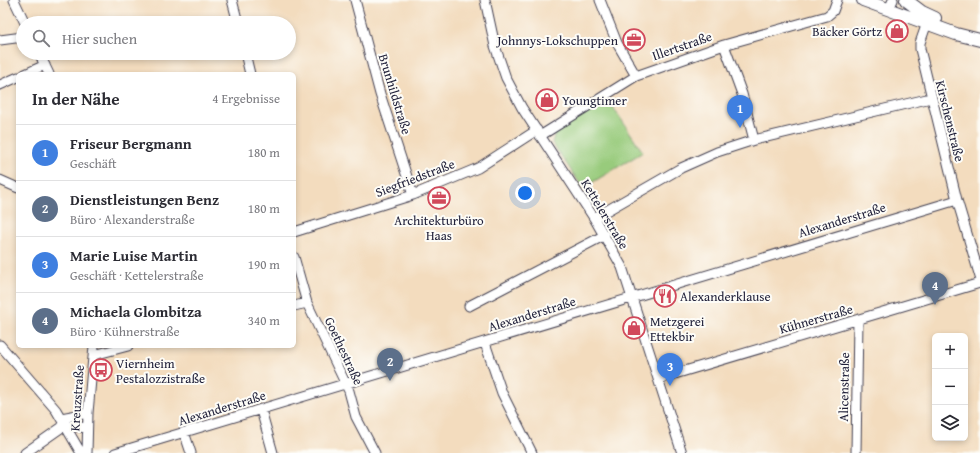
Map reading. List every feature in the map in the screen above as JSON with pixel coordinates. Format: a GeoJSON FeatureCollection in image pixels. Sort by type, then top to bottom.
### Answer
{"type":"FeatureCollection","features":[{"type":"Feature","properties":{"kind":"street"},"geometry":{"type":"LineString","coordinates":[[14,0],[22,16]]}},
{"type":"Feature","properties":{"kind":"street"},"geometry":{"type":"LineString","coordinates":[[232,0],[236,16]]}},
{"type":"Feature","properties":{"kind":"street","name":"Brunhildstraße"},"geometry":{"type":"LineString","coordinates":[[355,0],[380,94],[413,195]]}},
{"type":"Feature","properties":{"kind":"street","name":"Kettelerstraße"},"geometry":{"type":"LineString","coordinates":[[485,0],[495,46],[506,78],[522,108],[594,218],[622,267],[682,453]]}},
{"type":"Feature","properties":{"kind":"street"},"geometry":{"type":"LineString","coordinates":[[600,0],[617,43],[636,76]]}},
{"type":"Feature","properties":{"kind":"street","name":"Illertstraße"},"geometry":{"type":"LineString","coordinates":[[538,133],[636,76],[724,45],[827,16],[833,11],[837,0]]}},
{"type":"Feature","properties":{"kind":"street"},"geometry":{"type":"LineString","coordinates":[[863,0],[891,4],[928,19],[980,34]]}},
{"type":"Feature","properties":{"kind":"street"},"geometry":{"type":"LineString","coordinates":[[906,0],[928,19],[956,34],[980,40]]}},
{"type":"Feature","properties":{"kind":"street","name":"Kirschenstraße"},"geometry":{"type":"LineString","coordinates":[[928,19],[920,43],[931,98],[957,200],[980,277]]}},
{"type":"Feature","properties":{"kind":"street"},"geometry":{"type":"LineString","coordinates":[[0,40],[16,37]]}},
{"type":"Feature","properties":{"kind":"street"},"geometry":{"type":"LineString","coordinates":[[724,45],[742,94],[754,140]]}},
{"type":"Feature","properties":{"kind":"street"},"geometry":{"type":"LineString","coordinates":[[36,72],[47,70],[42,60]]}},
{"type":"Feature","properties":{"kind":"street"},"geometry":{"type":"LineString","coordinates":[[246,60],[249,72]]}},
{"type":"Feature","properties":{"kind":"street"},"geometry":{"type":"LineString","coordinates":[[0,85],[16,78]]}},
{"type":"Feature","properties":{"kind":"street"},"geometry":{"type":"LineString","coordinates":[[594,218],[681,168],[717,152],[754,140],[931,98]]}},
{"type":"Feature","properties":{"kind":"street","name":"Siegfriedstraße"},"geometry":{"type":"LineString","coordinates":[[296,231],[413,195],[478,168],[538,133]]}},
{"type":"Feature","properties":{"kind":"street"},"geometry":{"type":"LineString","coordinates":[[0,180],[16,187]]}},
{"type":"Feature","properties":{"kind":"street","name":"Alexanderstraße"},"geometry":{"type":"LineString","coordinates":[[115,453],[957,200]]}},
{"type":"Feature","properties":{"kind":"street"},"geometry":{"type":"LineString","coordinates":[[469,306],[605,236]]}},
{"type":"Feature","properties":{"kind":"street","name":"Goethestraße"},"geometry":{"type":"LineString","coordinates":[[296,264],[307,303],[346,384],[356,417],[375,453]]}},
{"type":"Feature","properties":{"kind":"street","name":"Kühnerstraße"},"geometry":{"type":"LineString","coordinates":[[658,379],[980,283]]}},
{"type":"Feature","properties":{"kind":"street"},"geometry":{"type":"LineString","coordinates":[[296,306],[307,303]]}},
{"type":"Feature","properties":{"kind":"street","name":"Alicenstraße"},"geometry":{"type":"LineString","coordinates":[[856,453],[858,320]]}},
{"type":"Feature","properties":{"kind":"street"},"geometry":{"type":"LineString","coordinates":[[485,342],[502,393],[532,453]]}},
{"type":"Feature","properties":{"kind":"street"},"geometry":{"type":"LineString","coordinates":[[0,345],[35,384],[63,422],[81,453]]}},
{"type":"Feature","properties":{"kind":"street"},"geometry":{"type":"LineString","coordinates":[[94,350],[111,348]]}},
{"type":"Feature","properties":{"kind":"street","name":"Kreuzstraße"},"geometry":{"type":"LineString","coordinates":[[87,453],[88,413],[94,350]]}},
{"type":"Feature","properties":{"kind":"street"},"geometry":{"type":"LineString","coordinates":[[261,410],[273,453]]}},
{"type":"Feature","properties":{"kind":"street"},"geometry":{"type":"LineString","coordinates":[[26,453],[63,422],[88,413]]}},
{"type":"Feature","properties":{"kind":"street"},"geometry":{"type":"LineString","coordinates":[[63,422],[87,428]]}},
{"type":"Feature","properties":{"kind":"street"},"geometry":{"type":"LineString","coordinates":[[184,432],[191,453]]}},
{"type":"Feature","properties":{"kind":"green space"},"geometry":{"type":"Polygon","coordinates":[[[604,98],[611,104],[643,152],[583,188],[552,143],[555,132],[604,98]]]}},
{"type":"Feature","properties":{"kind":"place","name":"Bäcker Görtz"},"geometry":{"type":"Point","coordinates":[897,31]}},
{"type":"Feature","properties":{"kind":"place","name":"Johnnys-Lokschuppen"},"geometry":{"type":"Point","coordinates":[634,40]}},
{"type":"Feature","properties":{"kind":"place","name":"Youngtimer"},"geometry":{"type":"Point","coordinates":[547,100]}},
{"type":"Feature","properties":{"kind":"place","name":"Friseur Bergmann"},"geometry":{"type":"Point","coordinates":[740,128]}},
{"type":"Feature","properties":{"kind":"place","name":"Architekturbüro Haas"},"geometry":{"type":"Point","coordinates":[439,198]}},
{"type":"Feature","properties":{"kind":"place","name":"Alexanderklause"},"geometry":{"type":"Point","coordinates":[665,296]}},
{"type":"Feature","properties":{"kind":"place","name":"Michaela Glombitza"},"geometry":{"type":"Point","coordinates":[935,305]}},
{"type":"Feature","properties":{"kind":"place","name":"Metzgerei Ettekbir"},"geometry":{"type":"Point","coordinates":[634,328]}},
{"type":"Feature","properties":{"kind":"place","name":"Viernheim Pestalozzistraße"},"geometry":{"type":"Point","coordinates":[101,370]}},
{"type":"Feature","properties":{"kind":"place","name":"Dienstleistungen Benz"},"geometry":{"type":"Point","coordinates":[390,381]}},
{"type":"Feature","properties":{"kind":"place","name":"Marie Luise Martin"},"geometry":{"type":"Point","coordinates":[670,386]}}]}
